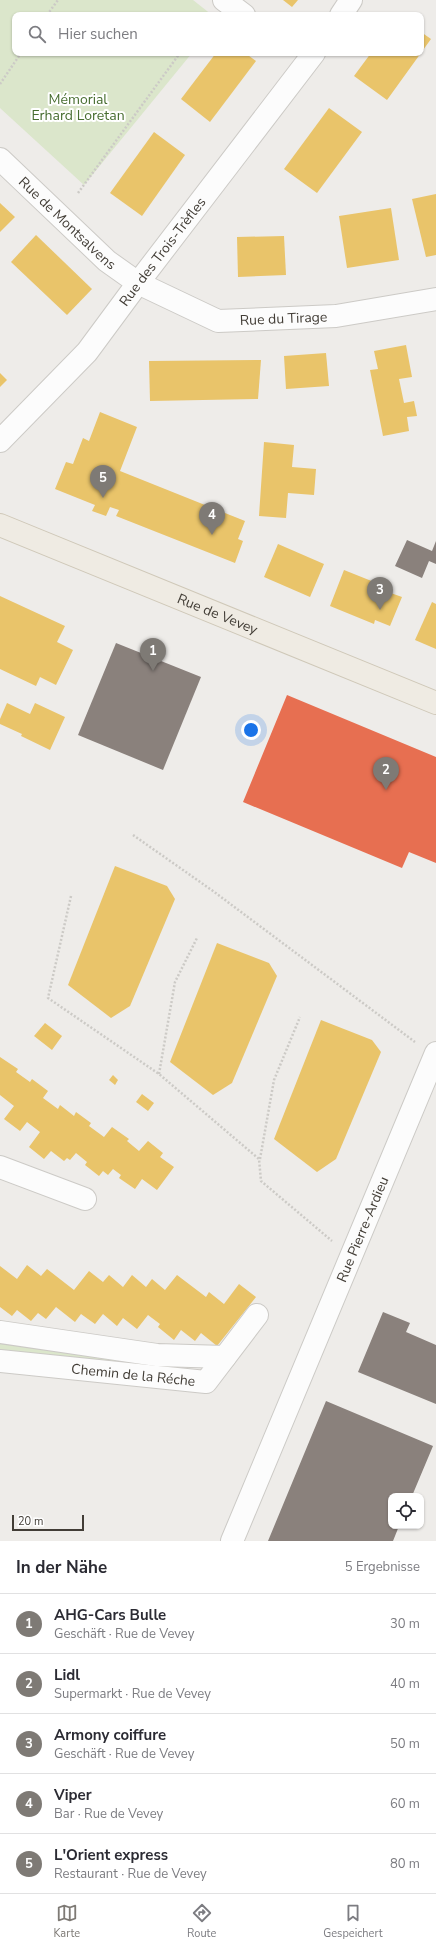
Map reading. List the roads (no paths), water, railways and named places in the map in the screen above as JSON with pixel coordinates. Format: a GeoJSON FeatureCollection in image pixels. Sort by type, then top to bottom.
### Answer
{"type":"FeatureCollection","features":[{"type":"Feature","properties":{"kind":"main road","name":"Rue de Vevey"},"geometry":{"type":"LineString","coordinates":[[0,525],[436,703]]}},
{"type":"Feature","properties":{"kind":"street"},"geometry":{"type":"LineString","coordinates":[[224,0],[240,12]]}},
{"type":"Feature","properties":{"kind":"street"},"geometry":{"type":"LineString","coordinates":[[343,12],[351,0]]}},
{"type":"Feature","properties":{"kind":"street","name":"Rue des Trois-Trèfles"},"geometry":{"type":"LineString","coordinates":[[0,441],[87,352],[306,56]]}},
{"type":"Feature","properties":{"kind":"street","name":"Rue de Montsalvens"},"geometry":{"type":"LineString","coordinates":[[0,159],[107,260],[138,282]]}},
{"type":"Feature","properties":{"kind":"street","name":"Rue du Tirage"},"geometry":{"type":"LineString","coordinates":[[138,282],[218,321],[336,316],[436,299]]}},
{"type":"Feature","properties":{"kind":"street","name":"Rue Pierre-Ardieu"},"geometry":{"type":"LineString","coordinates":[[232,1541],[435,1056]]}},
{"type":"Feature","properties":{"kind":"street"},"geometry":{"type":"LineString","coordinates":[[0,1166],[85,1199]]}},
{"type":"Feature","properties":{"kind":"street","name":"Chemin de la Réche"},"geometry":{"type":"LineString","coordinates":[[0,1361],[206,1382],[256,1315]]}},
{"type":"Feature","properties":{"kind":"street"},"geometry":{"type":"LineString","coordinates":[[0,1332],[157,1355],[225,1357]]}},
{"type":"Feature","properties":{"kind":"street"},"geometry":{"type":"LineString","coordinates":[[127,1374],[129,1351]]}},
{"type":"Feature","properties":{"kind":"place","name":"L'Orient express"},"geometry":{"type":"Point","coordinates":[103,498]}},
{"type":"Feature","properties":{"kind":"place","name":"Viper"},"geometry":{"type":"Point","coordinates":[212,535]}},
{"type":"Feature","properties":{"kind":"place","name":"Armony coiffure"},"geometry":{"type":"Point","coordinates":[380,610]}},
{"type":"Feature","properties":{"kind":"place","name":"AHG-Cars Bulle"},"geometry":{"type":"Point","coordinates":[153,671]}},
{"type":"Feature","properties":{"kind":"place","name":"Lidl"},"geometry":{"type":"Point","coordinates":[386,790]}},
{"type":"Feature","properties":{"kind":"park label","name":"Mémorial Erhard Loretan"},"geometry":{"type":"Point","coordinates":[78,108]}}]}
